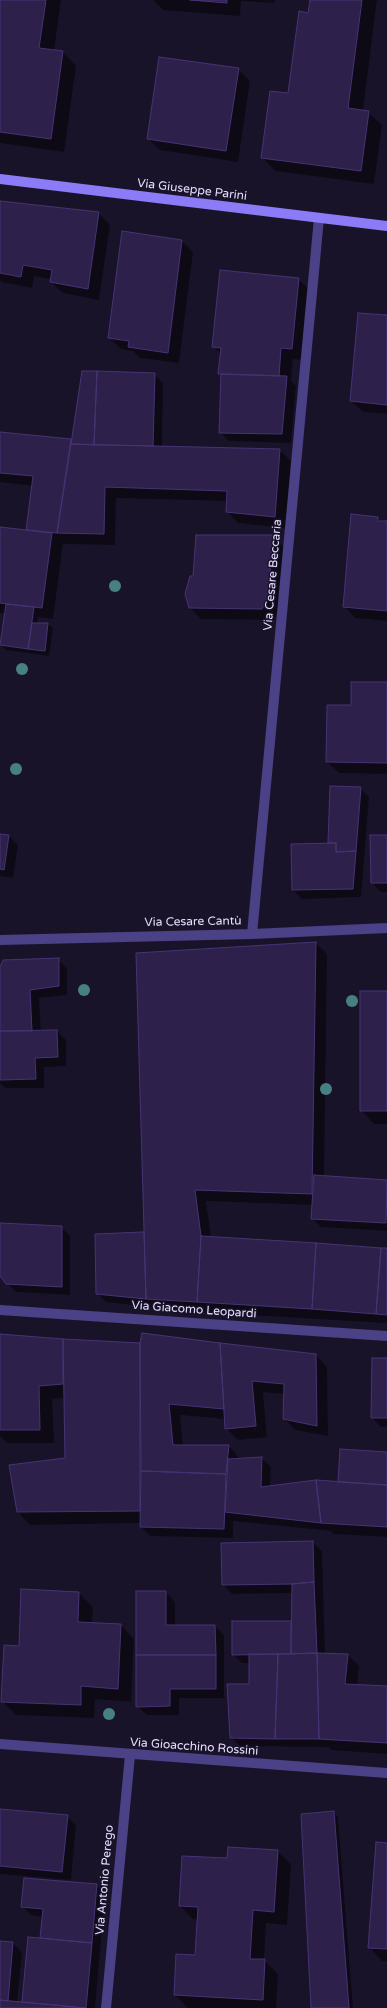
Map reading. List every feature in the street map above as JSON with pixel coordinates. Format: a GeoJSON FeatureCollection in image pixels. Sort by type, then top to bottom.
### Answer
{"type":"FeatureCollection","features":[{"type":"Feature","properties":{"kind":"street","name":"Via Giuseppe Parini"},"geometry":{"type":"LineString","coordinates":[[0,179],[385,225]]}},
{"type":"Feature","properties":{"kind":"street","name":"Via Cesare Beccaria"},"geometry":{"type":"LineString","coordinates":[[252,934],[319,218]]}},
{"type":"Feature","properties":{"kind":"street","name":"Via Cesare Cantù"},"geometry":{"type":"LineString","coordinates":[[0,940],[252,934],[387,928]]}},
{"type":"Feature","properties":{"kind":"street","name":"Via Giacomo Leopardi"},"geometry":{"type":"LineString","coordinates":[[0,1310],[387,1336]]}},
{"type":"Feature","properties":{"kind":"street","name":"Via Gioacchino Rossini"},"geometry":{"type":"LineString","coordinates":[[0,1744],[130,1755],[387,1773]]}},
{"type":"Feature","properties":{"kind":"street","name":"Via Antonio Perego"},"geometry":{"type":"LineString","coordinates":[[106,2008],[130,1755]]}},
{"type":"Feature","properties":{"kind":"building"},"geometry":{"type":"Polygon","coordinates":[[[0,0],[46,0],[39,48],[63,51],[51,139],[0,132],[0,0]]]}},
{"type":"Feature","properties":{"kind":"building"},"geometry":{"type":"Polygon","coordinates":[[[190,0],[227,0],[227,3],[190,0]]]}},
{"type":"Feature","properties":{"kind":"building"},"geometry":{"type":"Polygon","coordinates":[[[310,0],[362,0],[348,108],[369,111],[361,171],[261,158],[270,91],[288,93],[299,11],[308,13],[310,0]]]}},
{"type":"Feature","properties":{"kind":"building"},"geometry":{"type":"Polygon","coordinates":[[[159,57],[239,68],[226,151],[147,139],[159,57]]]}},
{"type":"Feature","properties":{"kind":"building"},"geometry":{"type":"Polygon","coordinates":[[[0,201],[99,212],[88,289],[50,282],[52,270],[23,265],[21,277],[0,273],[0,201]]]}},
{"type":"Feature","properties":{"kind":"building"},"geometry":{"type":"Polygon","coordinates":[[[122,231],[182,240],[168,353],[128,347],[129,341],[108,338],[122,231]]]}},
{"type":"Feature","properties":{"kind":"building"},"geometry":{"type":"Polygon","coordinates":[[[220,270],[299,278],[292,349],[281,348],[279,376],[218,374],[221,348],[212,347],[220,270]]]}},
{"type":"Feature","properties":{"kind":"building"},"geometry":{"type":"Polygon","coordinates":[[[358,313],[387,315],[387,405],[350,401],[358,313]]]}},
{"type":"Feature","properties":{"kind":"building"},"geometry":{"type":"Polygon","coordinates":[[[82,371],[97,371],[94,445],[71,444],[82,371]]]}},
{"type":"Feature","properties":{"kind":"building"},"geometry":{"type":"Polygon","coordinates":[[[97,371],[155,373],[153,446],[94,445],[97,371]]]}},
{"type":"Feature","properties":{"kind":"building"},"geometry":{"type":"Polygon","coordinates":[[[221,374],[287,376],[282,434],[219,433],[221,374]]]}},
{"type":"Feature","properties":{"kind":"building"},"geometry":{"type":"Polygon","coordinates":[[[0,432],[71,439],[57,533],[26,530],[33,476],[0,473],[0,432]]]}},
{"type":"Feature","properties":{"kind":"building"},"geometry":{"type":"Polygon","coordinates":[[[71,444],[280,449],[275,517],[226,512],[227,491],[105,487],[104,534],[57,533],[71,444]]]}},
{"type":"Feature","properties":{"kind":"building"},"geometry":{"type":"Polygon","coordinates":[[[351,514],[378,517],[378,521],[387,521],[387,611],[343,607],[351,514]]]}},
{"type":"Feature","properties":{"kind":"building"},"geometry":{"type":"Polygon","coordinates":[[[0,527],[52,533],[42,608],[0,603],[0,527]]]}},
{"type":"Feature","properties":{"kind":"building"},"geometry":{"type":"Polygon","coordinates":[[[196,535],[273,535],[268,597],[262,609],[189,608],[185,594],[190,576],[193,576],[196,535]]]}},
{"type":"Feature","properties":{"kind":"building"},"geometry":{"type":"Polygon","coordinates":[[[6,604],[34,607],[28,649],[0,645],[6,604]]]}},
{"type":"Feature","properties":{"kind":"building"},"geometry":{"type":"Polygon","coordinates":[[[32,623],[48,623],[45,651],[28,649],[32,623]]]}},
{"type":"Feature","properties":{"kind":"building"},"geometry":{"type":"Polygon","coordinates":[[[351,682],[387,682],[387,763],[326,762],[327,705],[351,705],[351,682]]]}},
{"type":"Feature","properties":{"kind":"building"},"geometry":{"type":"Polygon","coordinates":[[[330,786],[361,787],[356,851],[336,852],[336,843],[328,843],[330,786]]]}},
{"type":"Feature","properties":{"kind":"building"},"geometry":{"type":"Polygon","coordinates":[[[0,834],[9,835],[4,870],[0,869],[0,834]]]}},
{"type":"Feature","properties":{"kind":"building"},"geometry":{"type":"Polygon","coordinates":[[[370,835],[387,835],[387,883],[371,883],[370,835]]]}},
{"type":"Feature","properties":{"kind":"building"},"geometry":{"type":"Polygon","coordinates":[[[336,843],[336,852],[356,851],[353,889],[292,890],[291,844],[336,843]]]}},
{"type":"Feature","properties":{"kind":"building"},"geometry":{"type":"Polygon","coordinates":[[[316,942],[312,1194],[195,1190],[201,1236],[197,1302],[146,1299],[136,953],[316,942]]]}},
{"type":"Feature","properties":{"kind":"building"},"geometry":{"type":"Polygon","coordinates":[[[59,958],[59,986],[30,990],[32,1031],[0,1031],[0,967],[3,960],[59,958]]]}},
{"type":"Feature","properties":{"kind":"building"},"geometry":{"type":"Polygon","coordinates":[[[360,991],[387,991],[387,1111],[360,1111],[360,991]]]}},
{"type":"Feature","properties":{"kind":"building"},"geometry":{"type":"Polygon","coordinates":[[[57,1030],[58,1057],[35,1058],[36,1079],[0,1080],[0,1031],[57,1030]]]}},
{"type":"Feature","properties":{"kind":"building"},"geometry":{"type":"Polygon","coordinates":[[[314,1175],[387,1180],[386,1223],[311,1219],[314,1175]]]}},
{"type":"Feature","properties":{"kind":"building"},"geometry":{"type":"Polygon","coordinates":[[[0,1223],[62,1226],[62,1287],[6,1284],[0,1276],[0,1223]]]}},
{"type":"Feature","properties":{"kind":"building"},"geometry":{"type":"Polygon","coordinates":[[[144,1232],[146,1299],[96,1294],[95,1234],[144,1232]]]}},
{"type":"Feature","properties":{"kind":"building"},"geometry":{"type":"Polygon","coordinates":[[[201,1236],[316,1243],[312,1309],[197,1302],[201,1236]]]}},
{"type":"Feature","properties":{"kind":"building"},"geometry":{"type":"Polygon","coordinates":[[[316,1243],[381,1248],[376,1314],[312,1309],[316,1243]]]}},
{"type":"Feature","properties":{"kind":"building"},"geometry":{"type":"Polygon","coordinates":[[[381,1248],[387,1248],[387,1315],[376,1314],[381,1248]]]}},
{"type":"Feature","properties":{"kind":"building"},"geometry":{"type":"Polygon","coordinates":[[[142,1333],[220,1343],[224,1409],[169,1404],[173,1445],[229,1445],[226,1474],[141,1471],[140,1343],[142,1333]]]}},
{"type":"Feature","properties":{"kind":"building"},"geometry":{"type":"Polygon","coordinates":[[[0,1334],[63,1339],[63,1384],[39,1386],[40,1430],[0,1430],[0,1334]]]}},
{"type":"Feature","properties":{"kind":"building"},"geometry":{"type":"Polygon","coordinates":[[[63,1339],[140,1343],[140,1511],[17,1512],[9,1465],[65,1458],[63,1339]]]}},
{"type":"Feature","properties":{"kind":"building"},"geometry":{"type":"Polygon","coordinates":[[[220,1343],[316,1354],[317,1426],[283,1419],[284,1384],[252,1381],[256,1426],[225,1429],[220,1343]]]}},
{"type":"Feature","properties":{"kind":"building"},"geometry":{"type":"Polygon","coordinates":[[[372,1358],[387,1358],[387,1418],[371,1418],[372,1358]]]}},
{"type":"Feature","properties":{"kind":"building"},"geometry":{"type":"Polygon","coordinates":[[[340,1449],[387,1452],[387,1485],[338,1482],[340,1449]]]}},
{"type":"Feature","properties":{"kind":"building"},"geometry":{"type":"Polygon","coordinates":[[[262,1457],[261,1487],[316,1480],[321,1523],[225,1512],[228,1459],[262,1457]]]}},
{"type":"Feature","properties":{"kind":"building"},"geometry":{"type":"Polygon","coordinates":[[[141,1471],[226,1474],[224,1529],[140,1527],[141,1471]]]}},
{"type":"Feature","properties":{"kind":"building"},"geometry":{"type":"Polygon","coordinates":[[[316,1480],[387,1485],[387,1527],[321,1523],[316,1480]]]}},
{"type":"Feature","properties":{"kind":"building"},"geometry":{"type":"Polygon","coordinates":[[[313,1541],[314,1582],[292,1584],[222,1585],[221,1543],[313,1541]]]}},
{"type":"Feature","properties":{"kind":"building"},"geometry":{"type":"Polygon","coordinates":[[[314,1582],[317,1653],[291,1654],[292,1584],[314,1582]]]}},
{"type":"Feature","properties":{"kind":"building"},"geometry":{"type":"Polygon","coordinates":[[[21,1589],[79,1592],[78,1622],[121,1624],[118,1689],[81,1686],[81,1705],[1,1702],[4,1645],[19,1646],[21,1589]]]}},
{"type":"Feature","properties":{"kind":"building"},"geometry":{"type":"Polygon","coordinates":[[[136,1591],[166,1591],[166,1625],[215,1625],[216,1655],[136,1655],[136,1591]]]}},
{"type":"Feature","properties":{"kind":"building"},"geometry":{"type":"Polygon","coordinates":[[[232,1621],[291,1621],[291,1654],[232,1655],[232,1621]]]}},
{"type":"Feature","properties":{"kind":"building"},"geometry":{"type":"Polygon","coordinates":[[[317,1653],[319,1739],[275,1739],[278,1654],[317,1653]]]}},
{"type":"Feature","properties":{"kind":"building"},"geometry":{"type":"Polygon","coordinates":[[[317,1653],[348,1654],[345,1684],[387,1686],[387,1743],[319,1739],[317,1653]]]}},
{"type":"Feature","properties":{"kind":"building"},"geometry":{"type":"Polygon","coordinates":[[[249,1654],[278,1654],[275,1739],[230,1738],[227,1684],[249,1684],[249,1654]]]}},
{"type":"Feature","properties":{"kind":"building"},"geometry":{"type":"Polygon","coordinates":[[[136,1655],[216,1655],[216,1689],[170,1689],[170,1706],[136,1707],[136,1655]]]}},
{"type":"Feature","properties":{"kind":"building"},"geometry":{"type":"Polygon","coordinates":[[[0,1809],[68,1815],[62,1872],[0,1866],[0,1809]]]}},
{"type":"Feature","properties":{"kind":"building"},"geometry":{"type":"Polygon","coordinates":[[[334,1811],[349,2008],[311,2008],[301,1814],[334,1811]]]}},
{"type":"Feature","properties":{"kind":"building"},"geometry":{"type":"Polygon","coordinates":[[[376,1842],[387,1843],[387,1949],[368,1948],[376,1842]]]}},
{"type":"Feature","properties":{"kind":"building"},"geometry":{"type":"Polygon","coordinates":[[[228,1847],[278,1850],[274,1912],[253,1910],[250,1959],[265,1959],[263,2000],[174,1995],[176,1954],[195,1955],[198,1907],[179,1906],[182,1856],[227,1858],[228,1847]]]}},
{"type":"Feature","properties":{"kind":"building"},"geometry":{"type":"Polygon","coordinates":[[[24,1878],[97,1884],[92,1943],[40,1938],[43,1909],[21,1907],[24,1878]]]}},
{"type":"Feature","properties":{"kind":"building"},"geometry":{"type":"Polygon","coordinates":[[[28,1937],[92,1943],[86,2008],[22,2002],[28,1937]]]}},
{"type":"Feature","properties":{"kind":"building"},"geometry":{"type":"Polygon","coordinates":[[[0,1941],[13,1942],[8,2001],[0,2000],[0,1941]]]}},
{"type":"Feature","properties":{"kind":"building"},"geometry":{"type":"Polygon","coordinates":[[[0,2000],[86,2008],[0,2008],[0,2000]]]}}]}
